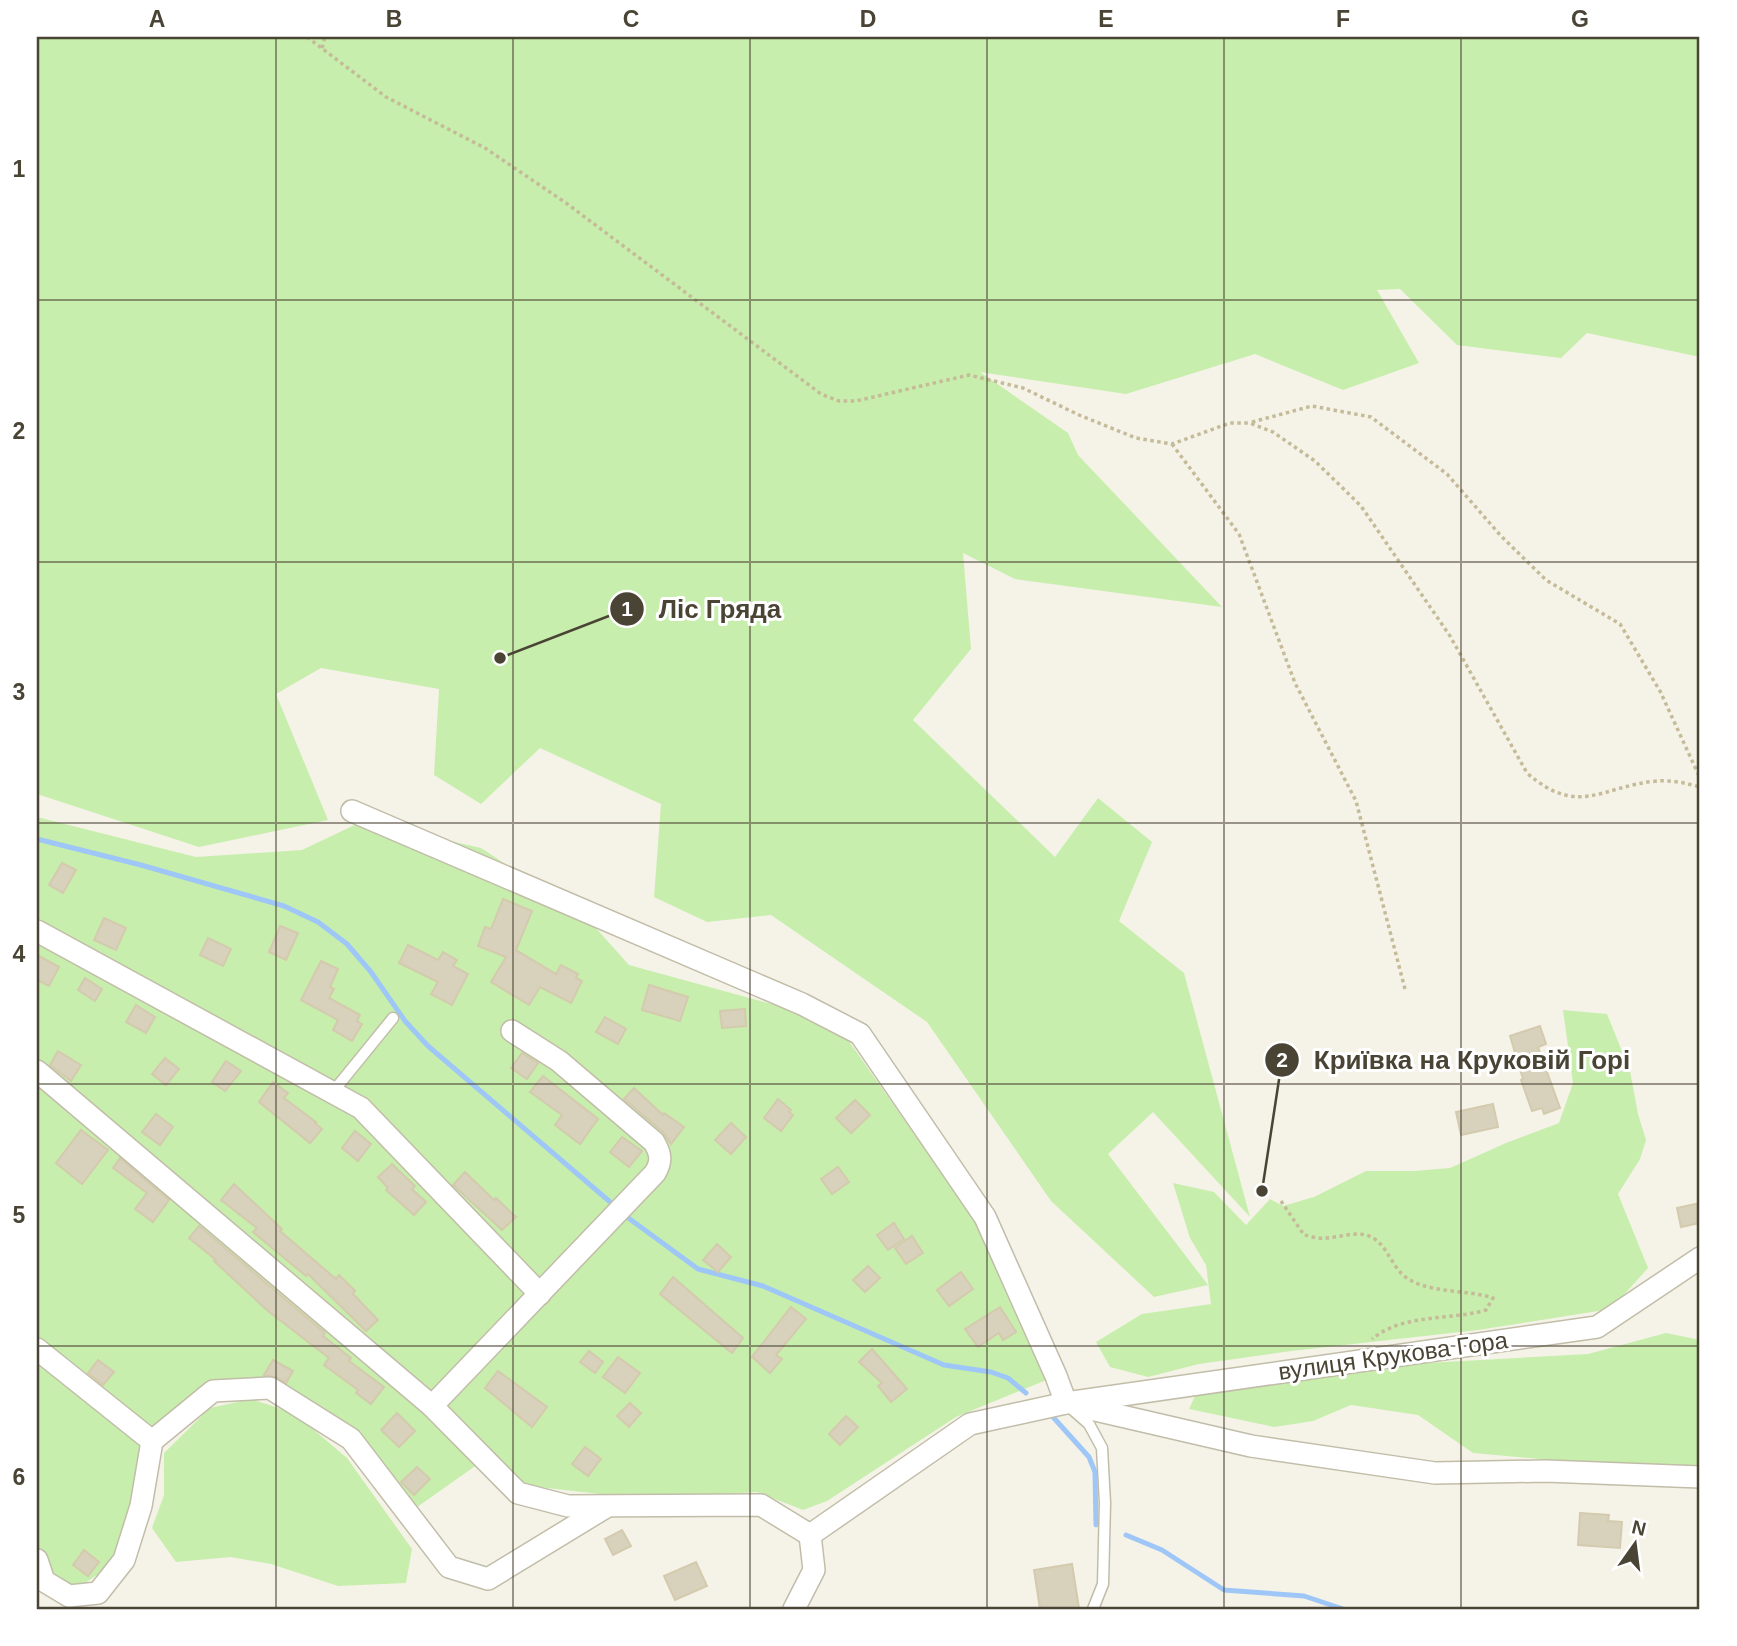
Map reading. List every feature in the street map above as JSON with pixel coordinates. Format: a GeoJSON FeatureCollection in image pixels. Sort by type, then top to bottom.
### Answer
{"type":"FeatureCollection","features":[{"type":"Feature","properties":{"kind":"street"},"geometry":{"type":"LineString","coordinates":[[352,811],[802,1004],[860,1034],[985,1217],[1066,1403],[1251,1446],[1435,1473],[1546,1471],[1700,1477]]}},
{"type":"Feature","properties":{"kind":"street"},"geometry":{"type":"LineString","coordinates":[[37,931],[361,1108],[540,1294]]}},
{"type":"Feature","properties":{"kind":"street"},"geometry":{"type":"LineString","coordinates":[[432,1406],[655,1173],[660,1163],[660,1152],[653,1142],[559,1061],[512,1031]]}},
{"type":"Feature","properties":{"kind":"street"},"geometry":{"type":"LineString","coordinates":[[37,1071],[432,1406],[518,1493],[568,1506],[761,1505],[810,1535],[814,1570],[794,1609]]}},
{"type":"Feature","properties":{"kind":"street","name":"вулиця Крукова Гора"},"geometry":{"type":"LineString","coordinates":[[810,1535],[970,1424],[1066,1403],[1597,1327],[1700,1258]]}},
{"type":"Feature","properties":{"kind":"street"},"geometry":{"type":"LineString","coordinates":[[37,1349],[152,1441]]}},
{"type":"Feature","properties":{"kind":"street"},"geometry":{"type":"LineString","coordinates":[[37,1560],[44,1581],[69,1596],[98,1593],[124,1560],[141,1506],[152,1441],[213,1391],[270,1388],[351,1439],[449,1567],[488,1579],[608,1506]]}},
{"type":"Feature","properties":{"kind":"lane"},"geometry":{"type":"LineString","coordinates":[[332,1093],[393,1018]]}},
{"type":"Feature","properties":{"kind":"lane"},"geometry":{"type":"LineString","coordinates":[[1066,1403],[1089,1424],[1102,1448],[1105,1503],[1103,1584],[1093,1609]]}},
{"type":"Feature","properties":{"kind":"path"},"geometry":{"type":"LineString","coordinates":[[307,37],[386,97],[485,148],[566,203],[821,394],[839,401],[856,401],[969,375],[1023,388],[1136,438],[1172,444],[1230,423],[1250,423],[1312,406],[1371,417],[1447,474],[1501,536],[1546,580],[1620,624],[1660,691],[1700,778]]}},
{"type":"Feature","properties":{"kind":"path"},"geometry":{"type":"LineString","coordinates":[[322,48],[325,37]]}},
{"type":"Feature","properties":{"kind":"path"},"geometry":{"type":"LineString","coordinates":[[1250,423],[1292,443],[1315,461],[1361,506],[1450,636],[1527,773],[1545,788],[1570,796],[1592,796],[1657,781],[1684,782],[1700,787]]}},
{"type":"Feature","properties":{"kind":"path"},"geometry":{"type":"LineString","coordinates":[[1172,444],[1239,534],[1295,683],[1356,801],[1405,989]]}},
{"type":"Feature","properties":{"kind":"path"},"geometry":{"type":"LineString","coordinates":[[1281,1201],[1304,1235],[1324,1239],[1356,1234],[1372,1237],[1381,1244],[1404,1276],[1424,1285],[1478,1293],[1493,1298],[1486,1310],[1397,1325],[1369,1342]]}},
{"type":"Feature","properties":{"kind":"green space"},"geometry":{"type":"Polygon","coordinates":[[[37,37],[1700,37],[1700,357],[1587,333],[1561,358],[1457,345],[1400,289],[1377,290],[1419,363],[1343,390],[1255,354],[1126,394],[980,372],[1068,433],[1078,455],[1222,607],[1015,579],[963,553],[971,649],[913,720],[1055,857],[1098,798],[1152,842],[1119,921],[1184,973],[1250,1217],[1153,1112],[1108,1154],[1208,1285],[1154,1297],[1051,1201],[927,1022],[771,915],[707,922],[654,897],[661,804],[540,748],[481,804],[434,775],[439,689],[321,668],[276,694],[328,820],[199,847],[37,794],[37,37]]]}},
{"type":"Feature","properties":{"kind":"green space"},"geometry":{"type":"Polygon","coordinates":[[[37,817],[196,857],[302,850],[363,821],[481,848],[585,916],[629,965],[793,1010],[848,1040],[977,1223],[1056,1376],[956,1417],[827,1501],[803,1510],[757,1492],[643,1499],[530,1486],[478,1464],[413,1510],[358,1434],[271,1382],[209,1384],[150,1431],[117,1561],[68,1595],[37,1554],[37,817]]]}},
{"type":"Feature","properties":{"kind":"green space"},"geometry":{"type":"Polygon","coordinates":[[[1563,1010],[1607,1014],[1630,1071],[1646,1140],[1640,1159],[1618,1194],[1648,1268],[1611,1309],[1478,1330],[1199,1364],[1148,1377],[1110,1367],[1096,1342],[1142,1314],[1211,1304],[1206,1265],[1190,1238],[1173,1183],[1214,1192],[1246,1225],[1270,1199],[1283,1206],[1314,1197],[1366,1171],[1450,1168],[1559,1123],[1573,1083],[1563,1010]]]}},
{"type":"Feature","properties":{"kind":"green space"},"geometry":{"type":"Polygon","coordinates":[[[1666,1333],[1700,1340],[1700,1467],[1617,1466],[1473,1453],[1418,1415],[1351,1405],[1313,1421],[1274,1427],[1189,1409],[1196,1394],[1409,1364],[1588,1354],[1666,1333]]]}},
{"type":"Feature","properties":{"kind":"green space"},"geometry":{"type":"Polygon","coordinates":[[[251,1399],[294,1413],[347,1458],[412,1549],[406,1583],[338,1586],[271,1564],[231,1557],[176,1562],[152,1528],[164,1495],[164,1453],[210,1408],[251,1399]]]}},
{"type":"Feature","properties":{"kind":"building"},"geometry":{"type":"Polygon","coordinates":[[[62,863],[76,870],[63,893],[49,885],[62,863]]]}},
{"type":"Feature","properties":{"kind":"building"},"geometry":{"type":"Polygon","coordinates":[[[503,899],[532,911],[516,950],[556,974],[561,965],[578,974],[576,978],[582,981],[571,1003],[540,987],[529,1005],[491,982],[506,957],[478,946],[485,927],[491,929],[503,899]]]}},
{"type":"Feature","properties":{"kind":"building"},"geometry":{"type":"Polygon","coordinates":[[[104,918],[126,928],[116,950],[94,940],[104,918]]]}},
{"type":"Feature","properties":{"kind":"building"},"geometry":{"type":"Polygon","coordinates":[[[280,926],[298,933],[286,960],[269,952],[280,926]]]}},
{"type":"Feature","properties":{"kind":"building"},"geometry":{"type":"Polygon","coordinates":[[[208,938],[231,949],[223,966],[200,955],[208,938]]]}},
{"type":"Feature","properties":{"kind":"building"},"geometry":{"type":"Polygon","coordinates":[[[408,945],[438,960],[443,952],[457,960],[453,966],[468,974],[452,1005],[431,994],[438,982],[399,963],[408,945]]]}},
{"type":"Feature","properties":{"kind":"building"},"geometry":{"type":"Polygon","coordinates":[[[37,955],[59,967],[49,986],[37,980],[37,955]]]}},
{"type":"Feature","properties":{"kind":"building"},"geometry":{"type":"Polygon","coordinates":[[[321,961],[338,969],[330,987],[334,989],[329,998],[360,1015],[357,1021],[362,1024],[352,1041],[333,1030],[338,1020],[301,1000],[321,961]]]}},
{"type":"Feature","properties":{"kind":"building"},"geometry":{"type":"Polygon","coordinates":[[[85,978],[102,989],[95,1001],[78,990],[85,978]]]}},
{"type":"Feature","properties":{"kind":"building"},"geometry":{"type":"Polygon","coordinates":[[[649,985],[688,997],[680,1021],[642,1010],[649,985]]]}},
{"type":"Feature","properties":{"kind":"building"},"geometry":{"type":"Polygon","coordinates":[[[136,1005],[155,1017],[146,1033],[126,1022],[136,1005]]]}},
{"type":"Feature","properties":{"kind":"building"},"geometry":{"type":"Polygon","coordinates":[[[745,1009],[746,1026],[722,1028],[720,1011],[745,1009]]]}},
{"type":"Feature","properties":{"kind":"building"},"geometry":{"type":"Polygon","coordinates":[[[605,1017],[626,1029],[618,1044],[596,1032],[605,1017]]]}},
{"type":"Feature","properties":{"kind":"building"},"geometry":{"type":"Polygon","coordinates":[[[1540,1026],[1546,1044],[1538,1047],[1560,1108],[1544,1114],[1542,1108],[1532,1111],[1510,1036],[1540,1026]]]}},
{"type":"Feature","properties":{"kind":"building"},"geometry":{"type":"Polygon","coordinates":[[[58,1051],[81,1065],[71,1081],[50,1065],[58,1051]]]}},
{"type":"Feature","properties":{"kind":"building"},"geometry":{"type":"Polygon","coordinates":[[[522,1053],[538,1063],[527,1079],[511,1068],[522,1053]]]}},
{"type":"Feature","properties":{"kind":"building"},"geometry":{"type":"Polygon","coordinates":[[[165,1058],[179,1069],[166,1085],[152,1074],[165,1058]]]}},
{"type":"Feature","properties":{"kind":"building"},"geometry":{"type":"Polygon","coordinates":[[[226,1061],[241,1071],[225,1091],[212,1082],[226,1061]]]}},
{"type":"Feature","properties":{"kind":"building"},"geometry":{"type":"Polygon","coordinates":[[[543,1076],[598,1119],[580,1144],[555,1125],[562,1115],[530,1092],[543,1076]]]}},
{"type":"Feature","properties":{"kind":"building"},"geometry":{"type":"Polygon","coordinates":[[[273,1082],[288,1093],[284,1098],[322,1129],[310,1143],[259,1102],[273,1082]]]}},
{"type":"Feature","properties":{"kind":"building"},"geometry":{"type":"Polygon","coordinates":[[[634,1088],[663,1115],[664,1113],[684,1127],[671,1144],[663,1132],[624,1099],[634,1088]]]}},
{"type":"Feature","properties":{"kind":"building"},"geometry":{"type":"Polygon","coordinates":[[[778,1099],[793,1115],[781,1131],[764,1118],[778,1099]]]}},
{"type":"Feature","properties":{"kind":"building"},"geometry":{"type":"Polygon","coordinates":[[[855,1100],[870,1115],[851,1133],[836,1118],[855,1100]]]}},
{"type":"Feature","properties":{"kind":"building"},"geometry":{"type":"Polygon","coordinates":[[[1493,1104],[1498,1127],[1461,1135],[1456,1112],[1493,1104]]]}},
{"type":"Feature","properties":{"kind":"building"},"geometry":{"type":"Polygon","coordinates":[[[156,1114],[173,1127],[160,1145],[142,1132],[156,1114]]]}},
{"type":"Feature","properties":{"kind":"building"},"geometry":{"type":"Polygon","coordinates":[[[731,1123],[746,1137],[731,1154],[715,1140],[731,1123]]]}},
{"type":"Feature","properties":{"kind":"building"},"geometry":{"type":"Polygon","coordinates":[[[81,1130],[108,1150],[82,1184],[56,1163],[81,1130]]]}},
{"type":"Feature","properties":{"kind":"building"},"geometry":{"type":"Polygon","coordinates":[[[355,1131],[371,1144],[358,1161],[342,1148],[355,1131]]]}},
{"type":"Feature","properties":{"kind":"building"},"geometry":{"type":"Polygon","coordinates":[[[622,1137],[642,1151],[629,1167],[610,1152],[622,1137]]]}},
{"type":"Feature","properties":{"kind":"building"},"geometry":{"type":"Polygon","coordinates":[[[120,1158],[169,1200],[153,1222],[135,1209],[147,1193],[113,1168],[120,1158]]]}},
{"type":"Feature","properties":{"kind":"building"},"geometry":{"type":"Polygon","coordinates":[[[392,1164],[415,1186],[412,1189],[426,1202],[414,1215],[386,1190],[388,1188],[378,1177],[392,1164]]]}},
{"type":"Feature","properties":{"kind":"building"},"geometry":{"type":"Polygon","coordinates":[[[838,1167],[849,1182],[832,1194],[821,1179],[838,1167]]]}},
{"type":"Feature","properties":{"kind":"building"},"geometry":{"type":"Polygon","coordinates":[[[465,1172],[516,1217],[502,1230],[453,1185],[465,1172]]]}},
{"type":"Feature","properties":{"kind":"building"},"geometry":{"type":"Polygon","coordinates":[[[234,1184],[282,1229],[280,1231],[336,1279],[339,1275],[378,1320],[366,1331],[308,1274],[306,1276],[253,1232],[257,1228],[221,1200],[234,1184]]]}},
{"type":"Feature","properties":{"kind":"building"},"geometry":{"type":"Polygon","coordinates":[[[1700,1203],[1700,1223],[1681,1227],[1677,1208],[1700,1203]]]}},
{"type":"Feature","properties":{"kind":"building"},"geometry":{"type":"Polygon","coordinates":[[[894,1223],[904,1239],[888,1250],[877,1235],[894,1223]]]}},
{"type":"Feature","properties":{"kind":"building"},"geometry":{"type":"Polygon","coordinates":[[[199,1226],[325,1333],[323,1336],[351,1358],[349,1361],[384,1387],[371,1404],[356,1393],[358,1390],[324,1365],[329,1358],[268,1311],[214,1261],[216,1260],[189,1238],[199,1226]]]}},
{"type":"Feature","properties":{"kind":"building"},"geometry":{"type":"Polygon","coordinates":[[[912,1236],[923,1253],[906,1264],[895,1248],[912,1236]]]}},
{"type":"Feature","properties":{"kind":"building"},"geometry":{"type":"Polygon","coordinates":[[[717,1244],[731,1257],[718,1272],[703,1260],[717,1244]]]}},
{"type":"Feature","properties":{"kind":"building"},"geometry":{"type":"Polygon","coordinates":[[[868,1266],[880,1278],[865,1292],[853,1280],[868,1266]]]}},
{"type":"Feature","properties":{"kind":"building"},"geometry":{"type":"Polygon","coordinates":[[[961,1272],[973,1289],[949,1306],[937,1290],[961,1272]]]}},
{"type":"Feature","properties":{"kind":"building"},"geometry":{"type":"Polygon","coordinates":[[[673,1277],[743,1338],[732,1353],[660,1294],[673,1277]]]}},
{"type":"Feature","properties":{"kind":"building"},"geometry":{"type":"Polygon","coordinates":[[[791,1307],[806,1319],[776,1355],[782,1359],[770,1373],[752,1357],[791,1307]]]}},
{"type":"Feature","properties":{"kind":"building"},"geometry":{"type":"Polygon","coordinates":[[[1000,1307],[1016,1332],[1003,1340],[999,1333],[978,1347],[965,1329],[1000,1307]]]}},
{"type":"Feature","properties":{"kind":"building"},"geometry":{"type":"Polygon","coordinates":[[[872,1349],[907,1389],[891,1402],[878,1386],[882,1383],[859,1362],[872,1349]]]}},
{"type":"Feature","properties":{"kind":"building"},"geometry":{"type":"Polygon","coordinates":[[[589,1351],[603,1362],[595,1373],[580,1362],[589,1351]]]}},
{"type":"Feature","properties":{"kind":"building"},"geometry":{"type":"Polygon","coordinates":[[[618,1357],[640,1373],[625,1393],[603,1377],[618,1357]]]}},
{"type":"Feature","properties":{"kind":"building"},"geometry":{"type":"Polygon","coordinates":[[[98,1360],[114,1372],[103,1385],[88,1373],[98,1360]]]}},
{"type":"Feature","properties":{"kind":"building"},"geometry":{"type":"Polygon","coordinates":[[[273,1360],[293,1371],[286,1383],[276,1377],[264,1375],[273,1360]]]}},
{"type":"Feature","properties":{"kind":"building"},"geometry":{"type":"Polygon","coordinates":[[[498,1371],[547,1407],[532,1427],[485,1388],[498,1371]]]}},
{"type":"Feature","properties":{"kind":"building"},"geometry":{"type":"Polygon","coordinates":[[[630,1403],[641,1413],[629,1427],[617,1416],[630,1403]]]}},
{"type":"Feature","properties":{"kind":"building"},"geometry":{"type":"Polygon","coordinates":[[[397,1413],[415,1431],[399,1447],[381,1430],[397,1413]]]}},
{"type":"Feature","properties":{"kind":"building"},"geometry":{"type":"Polygon","coordinates":[[[846,1416],[858,1427],[840,1445],[829,1434],[846,1416]]]}},
{"type":"Feature","properties":{"kind":"building"},"geometry":{"type":"Polygon","coordinates":[[[585,1447],[601,1459],[588,1476],[572,1464],[585,1447]]]}},
{"type":"Feature","properties":{"kind":"building"},"geometry":{"type":"Polygon","coordinates":[[[417,1467],[430,1479],[414,1495],[401,1482],[417,1467]]]}},
{"type":"Feature","properties":{"kind":"building"},"geometry":{"type":"Polygon","coordinates":[[[1580,1513],[1609,1515],[1608,1521],[1622,1522],[1620,1548],[1578,1545],[1580,1513]]]}},
{"type":"Feature","properties":{"kind":"building"},"geometry":{"type":"Polygon","coordinates":[[[622,1530],[631,1546],[613,1555],[605,1539],[622,1530]]]}},
{"type":"Feature","properties":{"kind":"building"},"geometry":{"type":"Polygon","coordinates":[[[84,1550],[99,1562],[88,1576],[73,1565],[84,1550]]]}},
{"type":"Feature","properties":{"kind":"building"},"geometry":{"type":"Polygon","coordinates":[[[696,1562],[707,1586],[675,1600],[664,1576],[696,1562]]]}},
{"type":"Feature","properties":{"kind":"building"},"geometry":{"type":"Polygon","coordinates":[[[1072,1564],[1079,1608],[1040,1609],[1034,1570],[1072,1564]]]}},
{"type":"Feature","properties":{"kind":"waterway"},"geometry":{"type":"LineString","coordinates":[[37,839],[141,865],[284,906],[318,922],[347,944],[371,972],[405,1021],[428,1046],[609,1201]]}},
{"type":"Feature","properties":{"kind":"waterway"},"geometry":{"type":"LineString","coordinates":[[627,1217],[698,1269],[763,1286],[944,1365],[991,1372],[1008,1378],[1026,1393]]}},
{"type":"Feature","properties":{"kind":"waterway"},"geometry":{"type":"LineString","coordinates":[[1053,1417],[1089,1457],[1095,1472],[1096,1525]]}},
{"type":"Feature","properties":{"kind":"waterway"},"geometry":{"type":"LineString","coordinates":[[1126,1535],[1162,1550],[1224,1590],[1304,1596],[1343,1609]]}},
{"type":"Feature","properties":{"kind":"place","name":"Ліс Гряда"},"geometry":{"type":"Point","coordinates":[500,658]}},
{"type":"Feature","properties":{"kind":"place","name":"Криївка на Круковій Горі"},"geometry":{"type":"Point","coordinates":[1262,1191]}}]}
